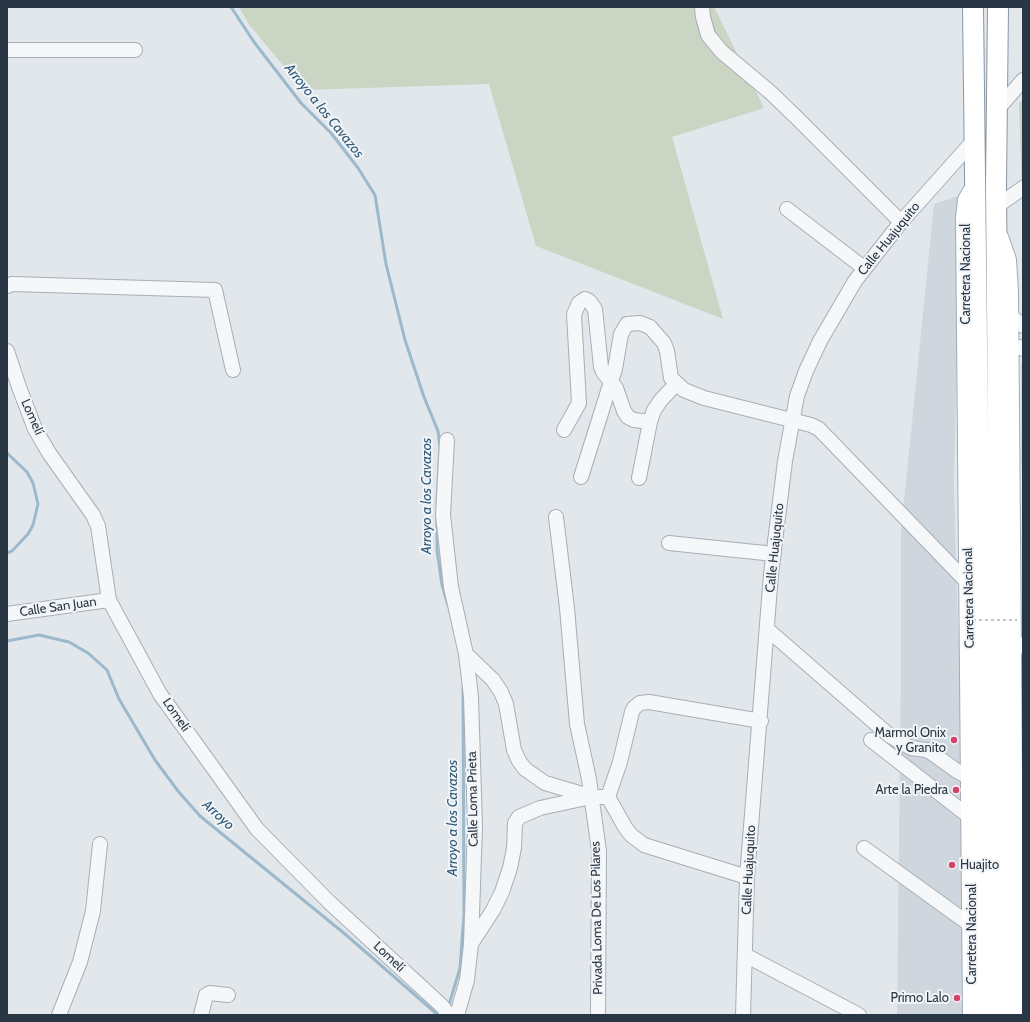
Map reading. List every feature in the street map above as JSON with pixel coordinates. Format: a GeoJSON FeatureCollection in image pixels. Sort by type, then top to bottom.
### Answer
{"type":"FeatureCollection","features":[{"type":"Feature","properties":{"kind":"highway","name":"Carretera Nacional"},"geometry":{"type":"LineString","coordinates":[[973,7],[985,1015]]}},
{"type":"Feature","properties":{"kind":"highway"},"geometry":{"type":"LineString","coordinates":[[998,7],[996,206],[1003,1015]]}},
{"type":"Feature","properties":{"kind":"main road","name":"Carretera Nacional"},"geometry":{"type":"LineString","coordinates":[[972,1015],[965,217],[967,200],[976,184]]}},
{"type":"Feature","properties":{"kind":"main road"},"geometry":{"type":"LineString","coordinates":[[997,230],[1007,260],[1009,314],[1016,350],[1018,779],[1015,1015]]}},
{"type":"Feature","properties":{"kind":"street"},"geometry":{"type":"LineString","coordinates":[[702,7],[708,35],[722,52],[770,92],[901,222]]}},
{"type":"Feature","properties":{"kind":"street"},"geometry":{"type":"LineString","coordinates":[[7,50],[135,50]]}},
{"type":"Feature","properties":{"kind":"street"},"geometry":{"type":"LineString","coordinates":[[997,110],[1023,80]]}},
{"type":"Feature","properties":{"kind":"street","name":"Calle Huajuquito"},"geometry":{"type":"LineString","coordinates":[[743,1015],[747,877],[774,554],[791,420],[806,371],[837,309],[864,268],[901,222],[975,139]]}},
{"type":"Feature","properties":{"kind":"street"},"geometry":{"type":"LineString","coordinates":[[996,206],[1023,188]]}},
{"type":"Feature","properties":{"kind":"street"},"geometry":{"type":"LineString","coordinates":[[787,209],[864,268]]}},
{"type":"Feature","properties":{"kind":"street"},"geometry":{"type":"LineString","coordinates":[[7,286],[12,284],[216,290],[233,370]]}},
{"type":"Feature","properties":{"kind":"street"},"geometry":{"type":"LineString","coordinates":[[564,430],[579,403],[574,314],[582,300],[589,301],[595,309],[601,366],[610,383],[616,388],[624,411],[628,417],[634,420],[650,422]]}},
{"type":"Feature","properties":{"kind":"street"},"geometry":{"type":"LineString","coordinates":[[1009,314],[1023,326]]}},
{"type":"Feature","properties":{"kind":"street"},"geometry":{"type":"LineString","coordinates":[[581,478],[618,354],[620,334],[627,324],[632,322],[650,327],[664,343],[667,351],[671,378],[684,390],[704,398],[810,425],[818,429],[968,583]]}},
{"type":"Feature","properties":{"kind":"street","name":"Lomelí"},"geometry":{"type":"LineString","coordinates":[[7,351],[18,387],[35,429],[49,453],[90,510],[98,526],[109,600],[160,694],[257,829],[329,902],[431,996],[449,1015]]}},
{"type":"Feature","properties":{"kind":"street"},"geometry":{"type":"LineString","coordinates":[[639,478],[650,422],[660,400],[676,384]]}},
{"type":"Feature","properties":{"kind":"street","name":"Calle Loma Prieta"},"geometry":{"type":"LineString","coordinates":[[447,440],[443,515],[450,587],[466,654],[471,697],[475,826],[471,944],[467,980],[457,1015]]}},
{"type":"Feature","properties":{"kind":"street","name":"Privada Loma De Los Pilares"},"geometry":{"type":"LineString","coordinates":[[556,517],[567,608],[576,718],[591,797],[598,851],[598,1015]]}},
{"type":"Feature","properties":{"kind":"street"},"geometry":{"type":"LineString","coordinates":[[669,543],[774,554]]}},
{"type":"Feature","properties":{"kind":"street","name":"Calle San Juan"},"geometry":{"type":"LineString","coordinates":[[7,614],[109,600]]}},
{"type":"Feature","properties":{"kind":"street"},"geometry":{"type":"LineString","coordinates":[[768,629],[890,736],[911,748],[926,750],[932,753],[957,771],[970,778]]}},
{"type":"Feature","properties":{"kind":"street"},"geometry":{"type":"LineString","coordinates":[[466,654],[493,680],[501,692],[506,704],[514,750],[525,770],[545,784],[591,797]]}},
{"type":"Feature","properties":{"kind":"street"},"geometry":{"type":"LineString","coordinates":[[747,877],[644,845],[631,835],[625,827],[608,797],[620,762],[632,712],[640,703],[649,702],[761,721]]}},
{"type":"Feature","properties":{"kind":"street"},"geometry":{"type":"LineString","coordinates":[[871,740],[971,818]]}},
{"type":"Feature","properties":{"kind":"street"},"geometry":{"type":"LineString","coordinates":[[471,944],[493,910],[502,892],[510,868],[514,848],[515,823],[519,817],[540,808],[591,797],[608,797]]}},
{"type":"Feature","properties":{"kind":"street"},"geometry":{"type":"LineString","coordinates":[[59,1015],[80,962],[93,911],[100,844]]}},
{"type":"Feature","properties":{"kind":"street"},"geometry":{"type":"LineString","coordinates":[[864,848],[972,926]]}},
{"type":"Feature","properties":{"kind":"street"},"geometry":{"type":"LineString","coordinates":[[745,955],[860,1015]]}},
{"type":"Feature","properties":{"kind":"street"},"geometry":{"type":"LineString","coordinates":[[201,1015],[206,995],[210,993],[228,995]]}},
{"type":"Feature","properties":{"kind":"path"},"geometry":{"type":"LineString","coordinates":[[967,620],[1016,620]]}},
{"type":"Feature","properties":{"kind":"shaded area"},"geometry":{"type":"Polygon","coordinates":[[[958,196],[959,254],[954,488],[958,625],[963,697],[964,1015],[897,1015],[901,531],[934,204],[958,196]]]}},
{"type":"Feature","properties":{"kind":"shaded area"},"geometry":{"type":"Polygon","coordinates":[[[1021,363],[1023,363],[1023,466],[1021,465],[1021,363]]]}},
{"type":"Feature","properties":{"kind":"shaded area"},"geometry":{"type":"Polygon","coordinates":[[[1023,548],[1023,635],[1022,635],[1023,548]]]}},
{"type":"Feature","properties":{"kind":"shaded area"},"geometry":{"type":"Polygon","coordinates":[[[1023,725],[1023,867],[1021,731],[1023,725]]]}},
{"type":"Feature","properties":{"kind":"green space"},"geometry":{"type":"Polygon","coordinates":[[[239,7],[714,7],[764,108],[672,137],[723,319],[536,246],[489,84],[303,90],[248,23],[239,7]]]}},
{"type":"Feature","properties":{"kind":"green space"},"geometry":{"type":"Polygon","coordinates":[[[1023,99],[1023,226],[1019,103],[1023,99]]]}},
{"type":"Feature","properties":{"kind":"waterway","name":"Arroyo a los Cavazos"},"geometry":{"type":"LineString","coordinates":[[231,7],[254,42],[301,103],[331,133],[358,168],[375,195],[386,264],[405,340],[424,397],[438,431],[440,447],[437,503]]}},
{"type":"Feature","properties":{"kind":"waterway","name":"Arroyo"},"geometry":{"type":"LineString","coordinates":[[7,453],[27,472],[33,483],[38,504],[33,525],[28,534],[12,551],[7,553]]}},
{"type":"Feature","properties":{"kind":"waterway","name":"Arroyo a los Cavazos"},"geometry":{"type":"LineString","coordinates":[[437,518],[437,550],[442,585],[448,605]]}},
{"type":"Feature","properties":{"kind":"waterway","name":"Arroyo"},"geometry":{"type":"LineString","coordinates":[[7,641],[39,635],[69,642],[88,653],[107,670],[119,699],[155,760],[178,791],[200,816],[345,934],[438,1015]]}},
{"type":"Feature","properties":{"kind":"waterway","name":"Arroyo a los Cavazos"},"geometry":{"type":"LineString","coordinates":[[448,1008],[460,968],[464,914],[463,687]]}},
{"type":"Feature","properties":{"kind":"place","name":"Marmol Onix y Granito"},"geometry":{"type":"Point","coordinates":[954,740]}},
{"type":"Feature","properties":{"kind":"place","name":"Arte la Piedra"},"geometry":{"type":"Point","coordinates":[956,790]}},
{"type":"Feature","properties":{"kind":"place","name":"Huajito"},"geometry":{"type":"Point","coordinates":[952,865]}},
{"type":"Feature","properties":{"kind":"place","name":"Primo Lalo"},"geometry":{"type":"Point","coordinates":[957,998]}}]}
